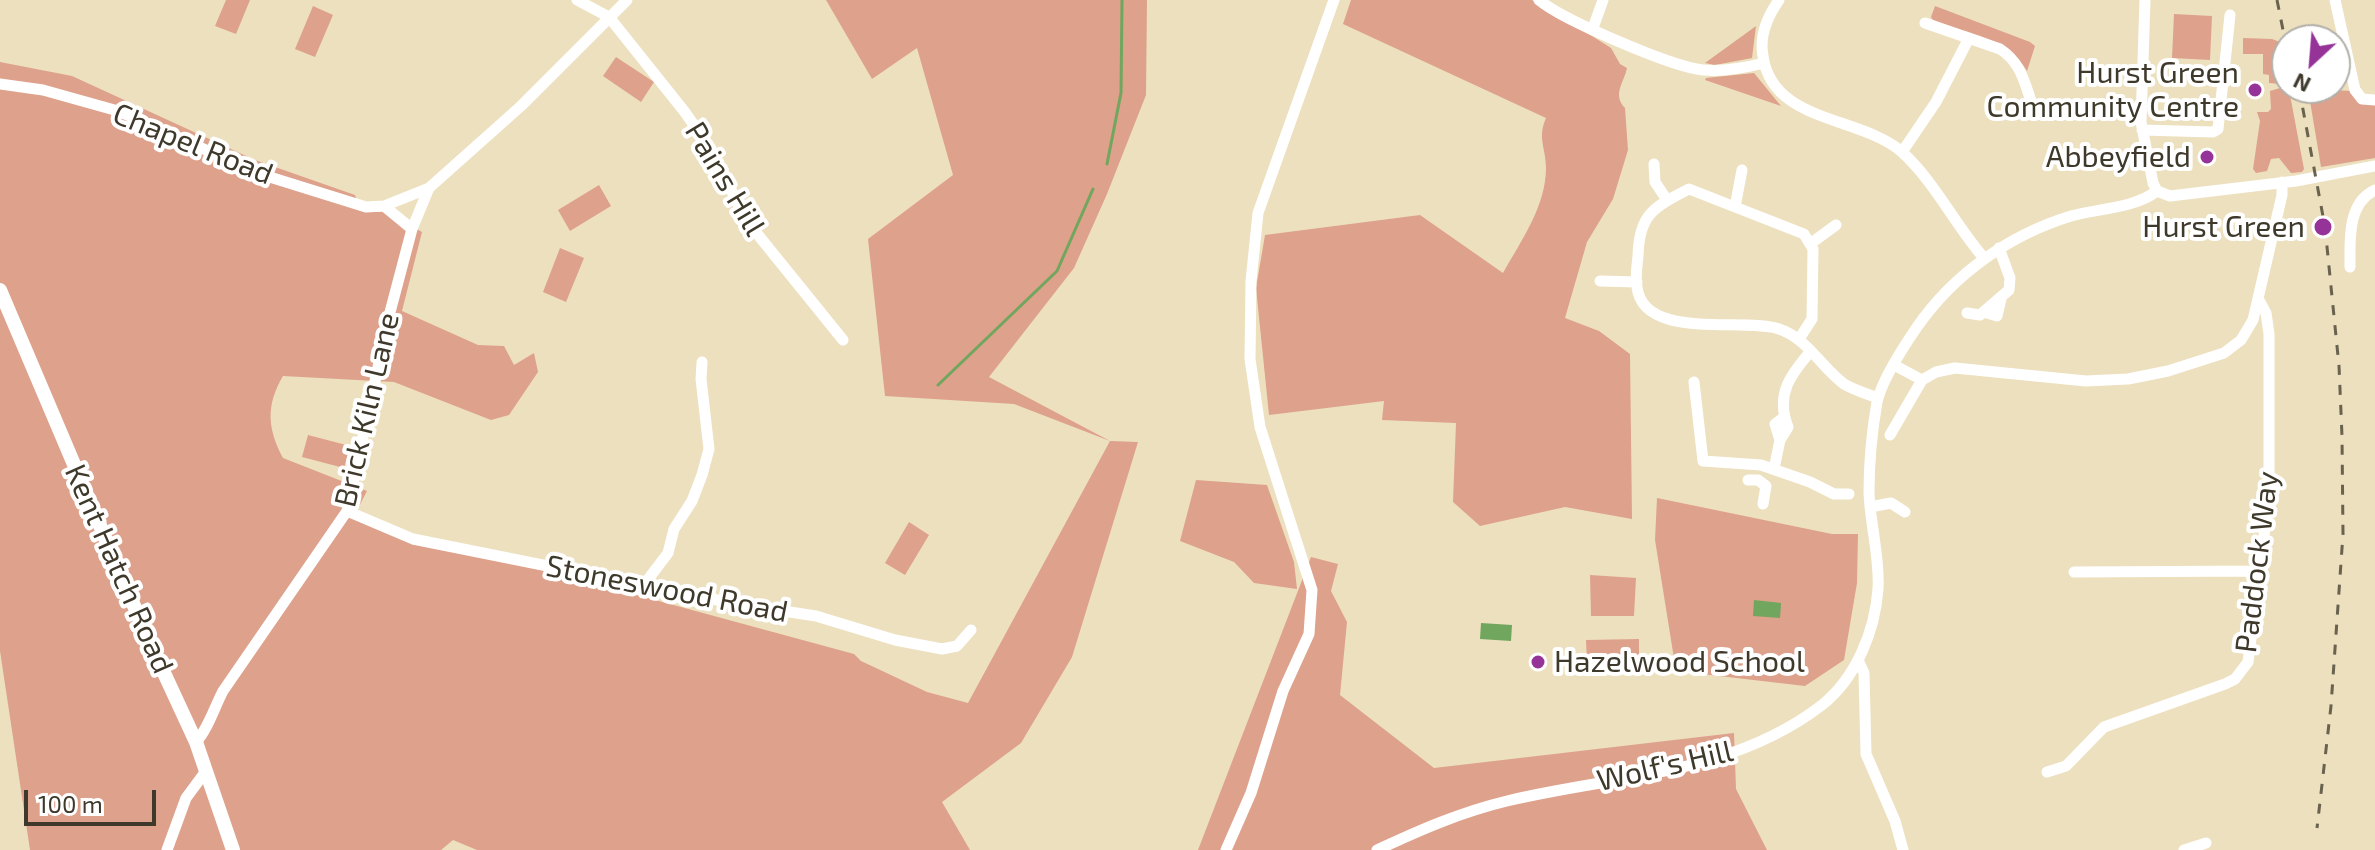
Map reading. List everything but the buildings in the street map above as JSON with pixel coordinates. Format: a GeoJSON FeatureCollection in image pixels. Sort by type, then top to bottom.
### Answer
{"type":"FeatureCollection","features":[{"type":"Feature","properties":{"kind":"main road","name":"Kent Hatch Road"},"geometry":{"type":"LineString","coordinates":[[0,290],[121,577],[196,742],[233,850]]}},
{"type":"Feature","properties":{"kind":"street"},"geometry":{"type":"LineString","coordinates":[[577,0],[609,17]]}},
{"type":"Feature","properties":{"kind":"street"},"geometry":{"type":"LineString","coordinates":[[429,188],[412,229],[384,206],[429,188],[521,106],[627,0]]}},
{"type":"Feature","properties":{"kind":"street"},"geometry":{"type":"LineString","coordinates":[[1226,850],[1251,793],[1283,691],[1309,634],[1312,590],[1260,427],[1250,359],[1251,281],[1258,213],[1334,0]]}},
{"type":"Feature","properties":{"kind":"street"},"geometry":{"type":"LineString","coordinates":[[1539,0],[1593,28],[1684,67],[1715,71],[1764,63]]}},
{"type":"Feature","properties":{"kind":"street"},"geometry":{"type":"LineString","coordinates":[[1593,28],[1603,0]]}},
{"type":"Feature","properties":{"kind":"street"},"geometry":{"type":"LineString","coordinates":[[1779,0],[1765,23],[1762,43],[1764,63],[1776,87],[1795,104],[1873,135],[1902,152],[1984,258]]}},
{"type":"Feature","properties":{"kind":"street"},"geometry":{"type":"LineString","coordinates":[[2145,0],[2142,130],[2153,183],[2160,194],[2170,196],[2290,182],[2375,166]]}},
{"type":"Feature","properties":{"kind":"street"},"geometry":{"type":"LineString","coordinates":[[2335,0],[2355,90],[2362,99],[2375,100]]}},
{"type":"Feature","properties":{"kind":"street"},"geometry":{"type":"LineString","coordinates":[[2142,130],[2213,132],[2218,129],[2230,15]]}},
{"type":"Feature","properties":{"kind":"street","name":"Pains Hill"},"geometry":{"type":"LineString","coordinates":[[609,17],[711,149],[746,220],[843,340]]}},
{"type":"Feature","properties":{"kind":"street"},"geometry":{"type":"LineString","coordinates":[[1925,23],[2000,49],[2010,56],[2017,64],[2031,101]]}},
{"type":"Feature","properties":{"kind":"street"},"geometry":{"type":"LineString","coordinates":[[1902,152],[1936,102],[1969,38]]}},
{"type":"Feature","properties":{"kind":"street","name":"Chapel Road"},"geometry":{"type":"LineString","coordinates":[[0,84],[43,90],[118,111],[260,174],[366,207],[384,206]]}},
{"type":"Feature","properties":{"kind":"street"},"geometry":{"type":"LineString","coordinates":[[1654,164],[1655,182],[1667,200]]}},
{"type":"Feature","properties":{"kind":"street"},"geometry":{"type":"LineString","coordinates":[[1735,207],[1742,170]]}},
{"type":"Feature","properties":{"kind":"street"},"geometry":{"type":"LineString","coordinates":[[1890,435],[1922,380],[1936,372],[1955,368],[2086,381],[2128,379],[2168,371],[2224,353],[2241,340],[2253,320],[2282,195],[2290,182]]}},
{"type":"Feature","properties":{"kind":"street"},"geometry":{"type":"LineString","coordinates":[[1799,339],[1812,319],[1813,249],[1804,234],[1689,189],[1649,214],[1639,233],[1636,289],[1645,307],[1659,317],[1707,325],[1777,328],[1799,339],[1844,384],[1878,398]]}},
{"type":"Feature","properties":{"kind":"street"},"geometry":{"type":"LineString","coordinates":[[2350,267],[2350,235],[2357,206],[2365,195],[2375,190]]}},
{"type":"Feature","properties":{"kind":"street","name":"Wolf's Hill"},"geometry":{"type":"LineString","coordinates":[[1377,850],[1451,816],[1505,801],[1582,785],[1650,776],[1729,755],[1763,740],[1823,705],[1844,682],[1858,660],[1871,628],[1878,587],[1870,507],[1871,457],[1878,398],[1894,365],[1930,311],[1984,258],[1999,248],[2057,221],[2142,201],[2157,191]]}},
{"type":"Feature","properties":{"kind":"street"},"geometry":{"type":"LineString","coordinates":[[1810,244],[1836,225]]}},
{"type":"Feature","properties":{"kind":"street","name":"Brick Kiln Lane"},"geometry":{"type":"LineString","coordinates":[[196,742],[223,691],[353,514],[389,316],[412,229]]}},
{"type":"Feature","properties":{"kind":"street"},"geometry":{"type":"LineString","coordinates":[[1959,324],[1969,310],[1980,315],[2009,290],[2010,278],[1999,248]]}},
{"type":"Feature","properties":{"kind":"street"},"geometry":{"type":"LineString","coordinates":[[1600,281],[1637,282]]}},
{"type":"Feature","properties":{"kind":"street","name":"Paddock Way"},"geometry":{"type":"LineString","coordinates":[[2047,772],[2066,766],[2104,727],[2235,679],[2243,671],[2251,653],[2269,481],[2268,322],[2259,300]]}},
{"type":"Feature","properties":{"kind":"street"},"geometry":{"type":"LineString","coordinates":[[2253,320],[2268,322]]}},
{"type":"Feature","properties":{"kind":"street"},"geometry":{"type":"LineString","coordinates":[[1774,469],[1780,440],[1788,427],[1784,417],[1787,380],[1811,351]]}},
{"type":"Feature","properties":{"kind":"street"},"geometry":{"type":"LineString","coordinates":[[643,586],[668,553],[674,529],[692,501],[709,449],[702,362]]}},
{"type":"Feature","properties":{"kind":"street"},"geometry":{"type":"LineString","coordinates":[[1894,365],[1922,380]]}},
{"type":"Feature","properties":{"kind":"street"},"geometry":{"type":"LineString","coordinates":[[1694,382],[1703,461],[1761,465],[1834,494],[1849,494]]}},
{"type":"Feature","properties":{"kind":"street"},"geometry":{"type":"LineString","coordinates":[[1761,465],[1753,480],[1766,486],[1763,504]]}},
{"type":"Feature","properties":{"kind":"street"},"geometry":{"type":"LineString","coordinates":[[1870,507],[1891,503],[1905,512]]}},
{"type":"Feature","properties":{"kind":"street","name":"Stoneswood Road"},"geometry":{"type":"LineString","coordinates":[[353,514],[413,539],[737,604],[816,616],[895,640],[942,649],[957,646],[971,630]]}},
{"type":"Feature","properties":{"kind":"street"},"geometry":{"type":"LineString","coordinates":[[2074,572],[2260,571]]}},
{"type":"Feature","properties":{"kind":"street"},"geometry":{"type":"LineString","coordinates":[[1858,660],[1864,673],[1866,754],[1895,821],[1903,850]]}},
{"type":"Feature","properties":{"kind":"street"},"geometry":{"type":"LineString","coordinates":[[167,850],[186,798],[206,771]]}},
{"type":"Feature","properties":{"kind":"street"},"geometry":{"type":"LineString","coordinates":[[2183,847],[2206,843]]}},
{"type":"Feature","properties":{"kind":"shaded area"},"geometry":{"type":"Polygon","coordinates":[[[226,0],[250,0],[236,34],[215,26],[226,0]]]}},
{"type":"Feature","properties":{"kind":"shaded area"},"geometry":{"type":"Polygon","coordinates":[[[826,0],[1147,0],[1146,95],[1107,194],[1074,268],[989,377],[1110,441],[1014,404],[885,396],[868,239],[953,175],[917,48],[872,79],[826,0]]]}},
{"type":"Feature","properties":{"kind":"shaded area"},"geometry":{"type":"Polygon","coordinates":[[[1351,0],[1532,0],[1541,8],[1584,28],[1584,31],[1611,48],[1620,64],[1627,68],[1619,98],[1625,108],[1628,150],[1613,199],[1587,242],[1565,318],[1599,331],[1630,354],[1632,519],[1565,507],[1480,526],[1453,502],[1456,423],[1382,420],[1384,401],[1269,415],[1256,288],[1265,235],[1420,215],[1503,273],[1531,223],[1545,182],[1542,137],[1546,118],[1343,24],[1351,0]]]}},
{"type":"Feature","properties":{"kind":"shaded area"},"geometry":{"type":"Polygon","coordinates":[[[313,6],[333,15],[315,57],[295,49],[313,6]]]}},
{"type":"Feature","properties":{"kind":"shaded area"},"geometry":{"type":"Polygon","coordinates":[[[1935,6],[2030,42],[2035,46],[2027,71],[2019,60],[1998,44],[1934,22],[1931,17],[1935,6]]]}},
{"type":"Feature","properties":{"kind":"shaded area"},"geometry":{"type":"Polygon","coordinates":[[[2174,14],[2212,16],[2210,60],[2172,58],[2174,14]]]}},
{"type":"Feature","properties":{"kind":"shaded area"},"geometry":{"type":"Polygon","coordinates":[[[1756,26],[1752,58],[1715,65],[1705,63],[1756,26]]]}},
{"type":"Feature","properties":{"kind":"shaded area"},"geometry":{"type":"Polygon","coordinates":[[[2243,38],[2271,39],[2271,83],[2269,75],[2263,74],[2263,54],[2243,54],[2243,38]]]}},
{"type":"Feature","properties":{"kind":"shaded area"},"geometry":{"type":"Polygon","coordinates":[[[616,57],[654,82],[641,102],[603,76],[616,57]]]}},
{"type":"Feature","properties":{"kind":"shaded area"},"geometry":{"type":"Polygon","coordinates":[[[0,62],[72,76],[255,160],[355,195],[360,211],[386,212],[422,232],[402,311],[478,345],[504,346],[514,365],[534,353],[538,372],[509,415],[491,420],[394,382],[283,376],[271,407],[271,427],[283,458],[367,491],[353,518],[854,654],[861,661],[927,692],[968,703],[1110,441],[1138,442],[1072,657],[1021,743],[942,802],[970,850],[477,850],[453,840],[441,850],[30,850],[0,651],[0,62]]]}},
{"type":"Feature","properties":{"kind":"shaded area"},"geometry":{"type":"Polygon","coordinates":[[[1754,73],[1781,106],[1705,80],[1706,78],[1754,73]]]}},
{"type":"Feature","properties":{"kind":"shaded area"},"geometry":{"type":"Polygon","coordinates":[[[2270,91],[2271,104],[2292,104],[2304,169],[2302,172],[2291,173],[2279,158],[2271,159],[2267,171],[2256,173],[2253,169],[2260,121],[2257,112],[2271,109],[2270,91]]]}},
{"type":"Feature","properties":{"kind":"shaded area"},"geometry":{"type":"Polygon","coordinates":[[[2351,91],[2375,101],[2375,158],[2321,167],[2310,104],[2351,104],[2351,91]]]}},
{"type":"Feature","properties":{"kind":"shaded area"},"geometry":{"type":"Polygon","coordinates":[[[599,185],[611,206],[570,231],[558,210],[599,185]]]}},
{"type":"Feature","properties":{"kind":"shaded area"},"geometry":{"type":"Polygon","coordinates":[[[560,248],[584,258],[566,302],[543,292],[560,248]]]}},
{"type":"Feature","properties":{"kind":"shaded area"},"geometry":{"type":"Polygon","coordinates":[[[308,435],[350,446],[344,468],[302,457],[308,435]]]}},
{"type":"Feature","properties":{"kind":"shaded area"},"geometry":{"type":"Polygon","coordinates":[[[1196,480],[1267,485],[1294,562],[1297,589],[1254,583],[1234,562],[1180,541],[1196,480]]]}},
{"type":"Feature","properties":{"kind":"shaded area"},"geometry":{"type":"Polygon","coordinates":[[[1657,498],[1832,534],[1858,534],[1857,583],[1844,660],[1805,686],[1676,671],[1655,540],[1657,498]]]}},
{"type":"Feature","properties":{"kind":"shaded area"},"geometry":{"type":"Polygon","coordinates":[[[909,522],[929,535],[905,575],[885,563],[909,522]]]}},
{"type":"Feature","properties":{"kind":"shaded area"},"geometry":{"type":"Polygon","coordinates":[[[1311,557],[1338,564],[1331,591],[1347,622],[1340,695],[1434,768],[1734,733],[1736,789],[1767,850],[1198,850],[1311,557]]]}},
{"type":"Feature","properties":{"kind":"shaded area"},"geometry":{"type":"Polygon","coordinates":[[[1590,575],[1636,578],[1634,616],[1591,616],[1590,575]]]}},
{"type":"Feature","properties":{"kind":"shaded area"},"geometry":{"type":"Polygon","coordinates":[[[1754,600],[1781,603],[1780,618],[1753,616],[1754,600]]]}},
{"type":"Feature","properties":{"kind":"shaded area"},"geometry":{"type":"Polygon","coordinates":[[[1481,623],[1512,625],[1511,641],[1480,639],[1481,623]]]}},
{"type":"Feature","properties":{"kind":"shaded area"},"geometry":{"type":"Polygon","coordinates":[[[1639,639],[1639,661],[1587,662],[1586,640],[1639,639]]]}},
{"type":"Feature","properties":{"kind":"waterway"},"geometry":{"type":"LineString","coordinates":[[1107,164],[1121,93],[1122,0]]}},
{"type":"Feature","properties":{"kind":"waterway"},"geometry":{"type":"LineString","coordinates":[[938,385],[1057,271],[1093,189]]}},
{"type":"Feature","properties":{"kind":"railway"},"geometry":{"type":"LineString","coordinates":[[2277,0],[2282,24]]}},
{"type":"Feature","properties":{"kind":"railway"},"geometry":{"type":"LineString","coordinates":[[2302,104],[2325,227],[2339,366],[2342,436],[2343,534],[2331,706],[2317,828]]}},
{"type":"Feature","properties":{"kind":"place","name":"Hurst Green Community Centre"},"geometry":{"type":"Point","coordinates":[2255,90]}},
{"type":"Feature","properties":{"kind":"place","name":"Abbeyfield"},"geometry":{"type":"Point","coordinates":[2207,157]}},
{"type":"Feature","properties":{"kind":"place","name":"Hurst Green"},"geometry":{"type":"Point","coordinates":[2323,227]}},
{"type":"Feature","properties":{"kind":"place","name":"Hazelwood School"},"geometry":{"type":"Point","coordinates":[1538,662]}}]}
